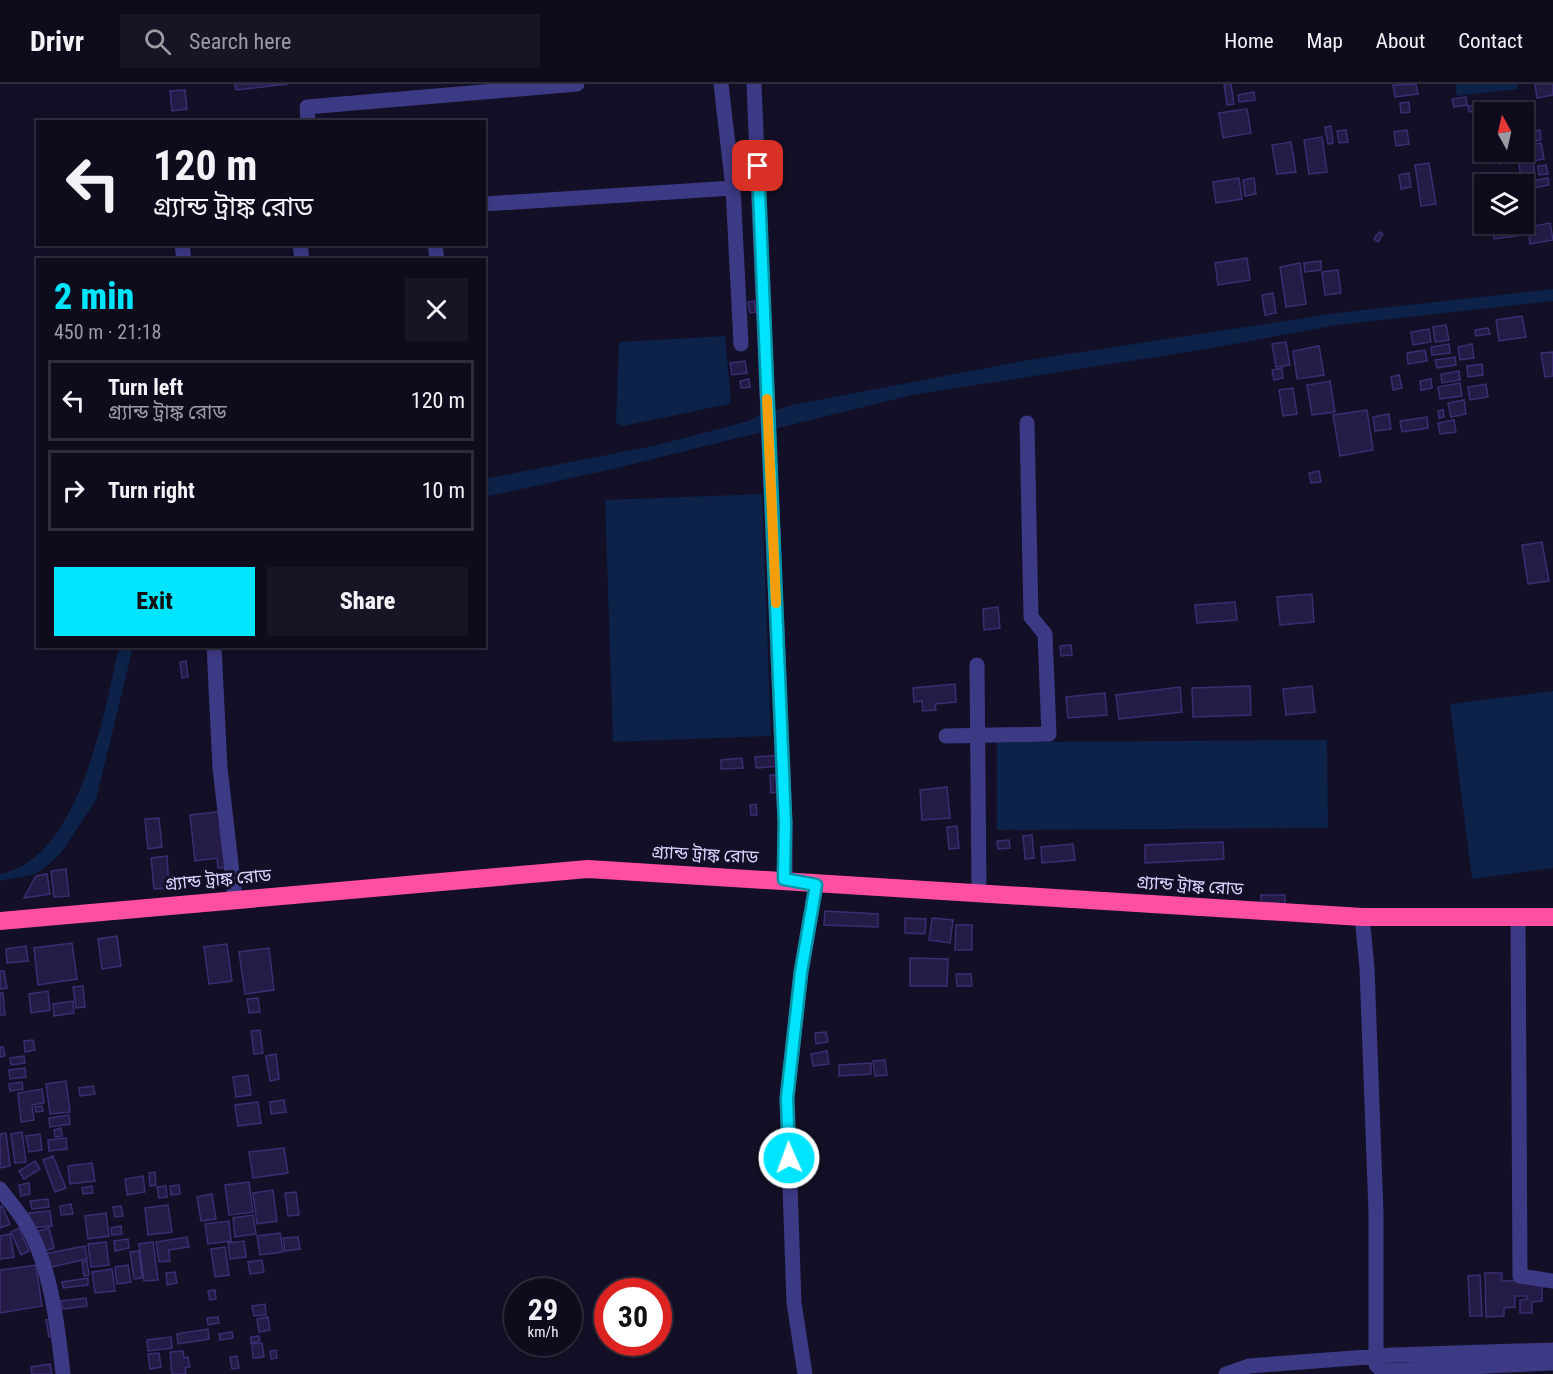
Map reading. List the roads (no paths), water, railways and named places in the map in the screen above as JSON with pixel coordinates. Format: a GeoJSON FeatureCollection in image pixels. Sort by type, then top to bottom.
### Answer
{"type":"FeatureCollection","features":[{"type":"Feature","properties":{"kind":"highway","name":"গ্র্যান্ড ট্রাঙ্ক রোড"},"geometry":{"type":"LineString","coordinates":[[0,921],[235,898],[588,869],[784,879],[816,885],[979,892],[1362,917],[1553,917]]}},
{"type":"Feature","properties":{"kind":"street"},"geometry":{"type":"LineString","coordinates":[[308,120],[307,107],[577,84]]}},
{"type":"Feature","properties":{"kind":"street"},"geometry":{"type":"LineString","coordinates":[[721,84],[733,188],[741,344]]}},
{"type":"Feature","properties":{"kind":"street"},"geometry":{"type":"LineString","coordinates":[[754,84],[785,823],[784,879]]}},
{"type":"Feature","properties":{"kind":"street"},"geometry":{"type":"LineString","coordinates":[[486,204],[733,188]]}},
{"type":"Feature","properties":{"kind":"street"},"geometry":{"type":"LineString","coordinates":[[946,736],[1050,734],[1045,634],[1031,617],[1027,423]]}},
{"type":"Feature","properties":{"kind":"street"},"geometry":{"type":"LineString","coordinates":[[214,648],[220,768],[235,898]]}},
{"type":"Feature","properties":{"kind":"street"},"geometry":{"type":"LineString","coordinates":[[977,665],[979,892]]}},
{"type":"Feature","properties":{"kind":"street"},"geometry":{"type":"LineString","coordinates":[[805,1374],[794,1303],[787,1098],[801,972],[816,885]]}},
{"type":"Feature","properties":{"kind":"street"},"geometry":{"type":"LineString","coordinates":[[1362,917],[1367,968],[1376,1201],[1374,1356],[1376,1365],[1383,1371],[1466,1370],[1553,1363]]}},
{"type":"Feature","properties":{"kind":"street"},"geometry":{"type":"LineString","coordinates":[[1518,917],[1520,1276],[1553,1281]]}},
{"type":"Feature","properties":{"kind":"street"},"geometry":{"type":"LineString","coordinates":[[0,1189],[28,1227],[48,1280],[58,1327],[63,1374]]}},
{"type":"Feature","properties":{"kind":"street"},"geometry":{"type":"LineString","coordinates":[[1226,1374],[1249,1366],[1374,1356],[1553,1350]]}},
{"type":"Feature","properties":{"kind":"water"},"geometry":{"type":"Polygon","coordinates":[[[1455,84],[1517,84],[1518,89],[1457,96],[1455,84]]]}},
{"type":"Feature","properties":{"kind":"water"},"geometry":{"type":"Polygon","coordinates":[[[1553,289],[1553,301],[1337,325],[1207,349],[912,395],[617,468],[486,497],[486,479],[657,445],[749,421],[759,415],[792,405],[1029,360],[1344,312],[1553,289]]]}},
{"type":"Feature","properties":{"kind":"water"},"geometry":{"type":"Polygon","coordinates":[[[725,336],[731,400],[729,404],[623,426],[616,423],[619,342],[725,336]]]}},
{"type":"Feature","properties":{"kind":"water"},"geometry":{"type":"Polygon","coordinates":[[[762,494],[771,736],[613,742],[605,500],[762,494]]]}},
{"type":"Feature","properties":{"kind":"water"},"geometry":{"type":"Polygon","coordinates":[[[119,648],[133,648],[96,800],[61,853],[43,869],[35,874],[0,881],[0,874],[27,863],[50,841],[69,813],[84,780],[105,708],[119,648]]]}},
{"type":"Feature","properties":{"kind":"water"},"geometry":{"type":"Polygon","coordinates":[[[1553,691],[1553,868],[1472,879],[1450,704],[1553,691]]]}},
{"type":"Feature","properties":{"kind":"water"},"geometry":{"type":"Polygon","coordinates":[[[1327,740],[1328,828],[997,830],[997,742],[1327,740]]]}}]}
